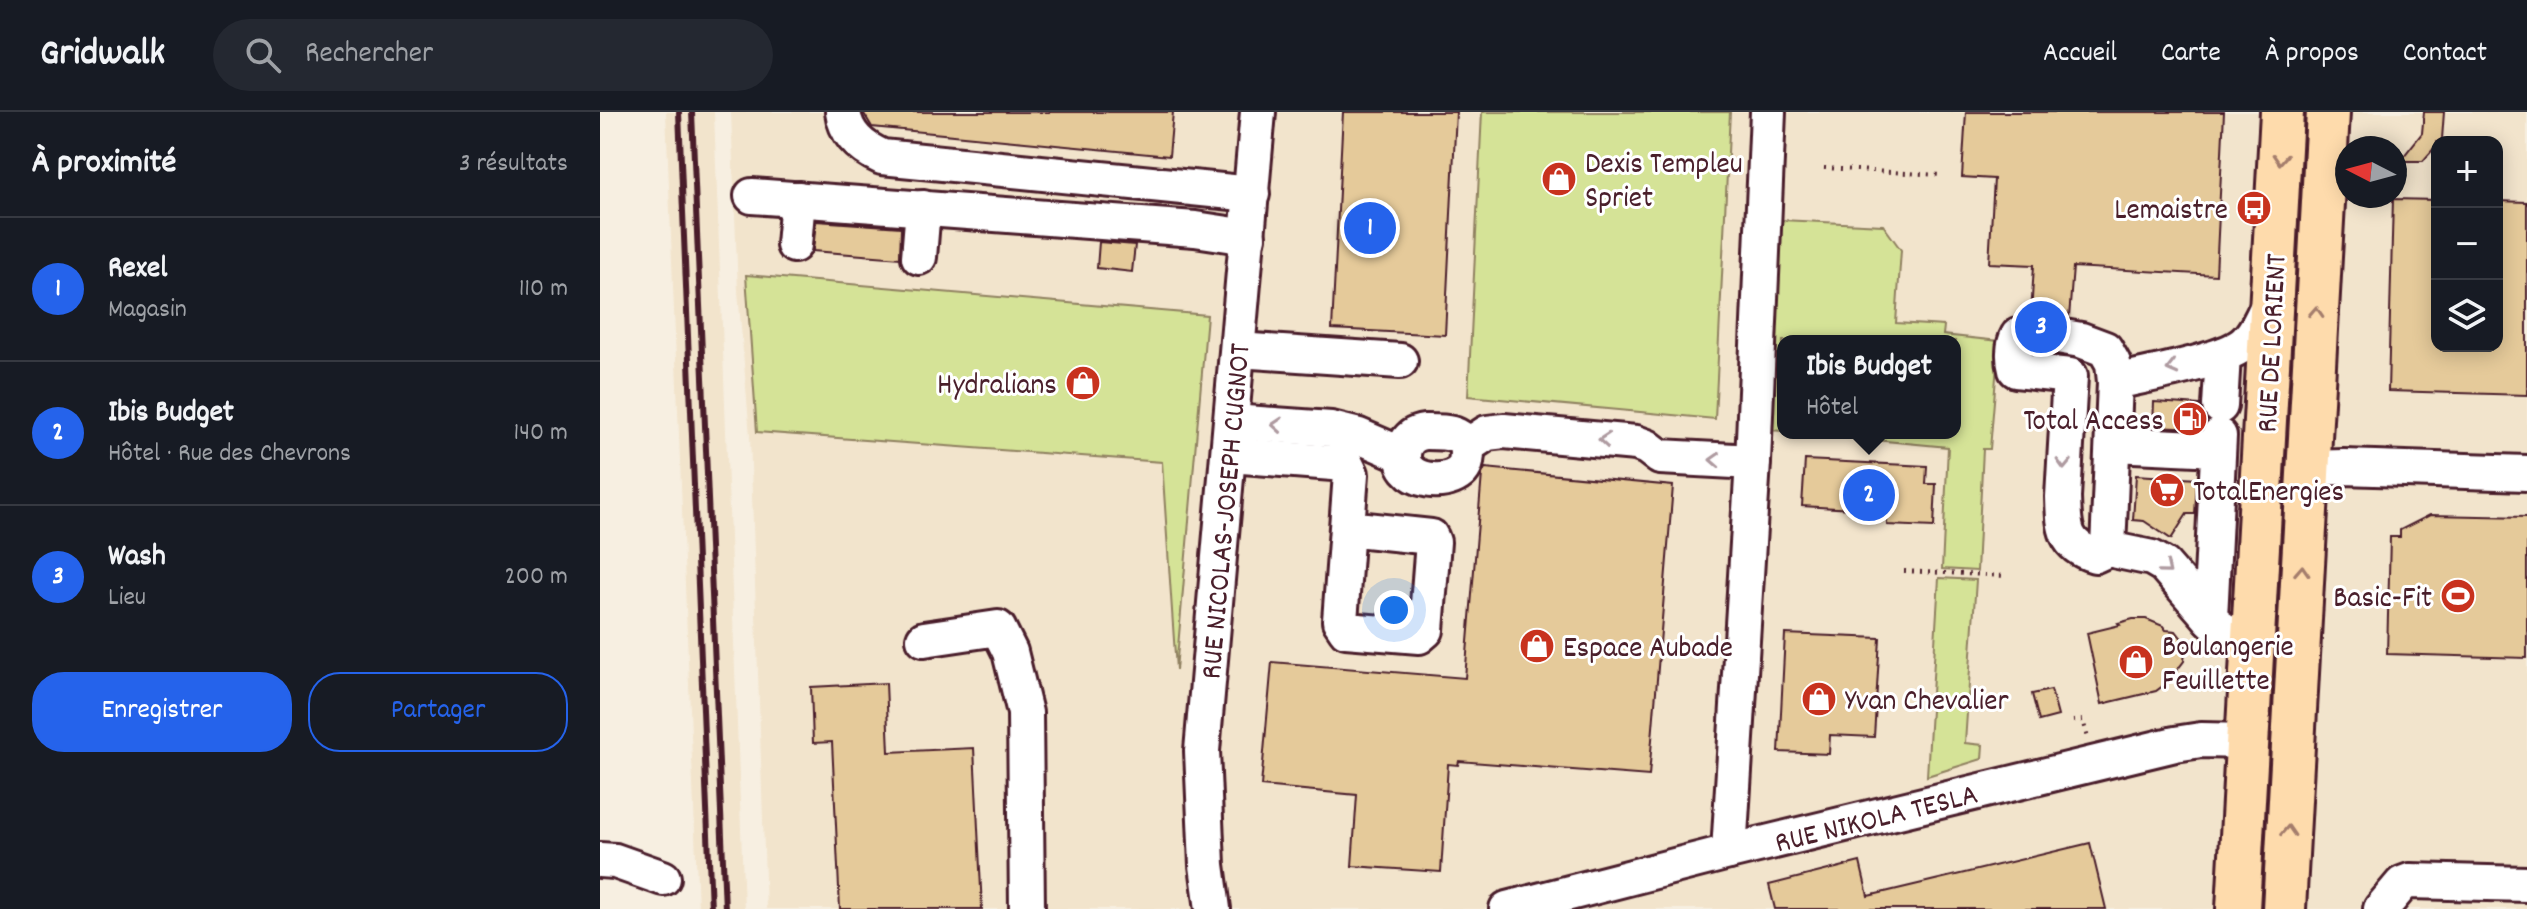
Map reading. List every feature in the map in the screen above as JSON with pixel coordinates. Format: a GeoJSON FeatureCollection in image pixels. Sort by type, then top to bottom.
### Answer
{"type":"FeatureCollection","features":[{"type":"Feature","properties":{"kind":"main road","name":"RUE DE LORIENT"},"geometry":{"type":"LineString","coordinates":[[2238,909],[2282,112]]}},
{"type":"Feature","properties":{"kind":"main road","name":"RUE DE LORIENT"},"geometry":{"type":"LineString","coordinates":[[2284,909],[2325,118]]}},
{"type":"Feature","properties":{"kind":"street"},"geometry":{"type":"LineString","coordinates":[[843,112],[849,131],[858,144],[882,157],[1252,194]]}},
{"type":"Feature","properties":{"kind":"street","name":"RUE NICOLAS-JOSEPH CUGNOT"},"geometry":{"type":"LineString","coordinates":[[1213,909],[1207,865],[1202,751],[1258,112]]}},
{"type":"Feature","properties":{"kind":"street"},"geometry":{"type":"LineString","coordinates":[[1729,852],[1753,462],[1768,112]]}},
{"type":"Feature","properties":{"kind":"street"},"geometry":{"type":"LineString","coordinates":[[752,196],[1195,229],[1248,237]]}},
{"type":"Feature","properties":{"kind":"street"},"geometry":{"type":"LineString","coordinates":[[794,245],[798,199]]}},
{"type":"Feature","properties":{"kind":"street"},"geometry":{"type":"LineString","coordinates":[[919,257],[923,208]]}},
{"type":"Feature","properties":{"kind":"street"},"geometry":{"type":"LineString","coordinates":[[2115,382],[2223,355],[2244,344],[2258,327],[2273,295]]}},
{"type":"Feature","properties":{"kind":"street"},"geometry":{"type":"LineString","coordinates":[[2105,349],[2070,376],[2016,370],[2014,362],[2018,336],[2041,335],[2081,340],[2105,349],[2113,363],[2115,382],[2108,549]]}},
{"type":"Feature","properties":{"kind":"street"},"geometry":{"type":"LineString","coordinates":[[1238,350],[1400,361]]}},
{"type":"Feature","properties":{"kind":"street"},"geometry":{"type":"LineString","coordinates":[[2210,618],[2223,355]]}},
{"type":"Feature","properties":{"kind":"street"},"geometry":{"type":"LineString","coordinates":[[2070,376],[2063,497],[2069,538],[2084,552],[2095,555],[2108,549],[2152,558],[2164,565],[2220,630],[2254,635]]}},
{"type":"Feature","properties":{"kind":"street"},"geometry":{"type":"LineString","coordinates":[[2113,444],[2219,430]]}},
{"type":"Feature","properties":{"kind":"street"},"geometry":{"type":"LineString","coordinates":[[1322,450],[1359,436],[1403,455],[1410,437],[1425,432],[1449,433],[1462,439],[1467,446],[1487,433],[1504,431],[1636,443],[1660,457],[1753,462]]}},
{"type":"Feature","properties":{"kind":"street"},"geometry":{"type":"LineString","coordinates":[[1231,438],[1322,450],[1346,464],[1350,469],[1347,528]]}},
{"type":"Feature","properties":{"kind":"street"},"geometry":{"type":"LineString","coordinates":[[2307,468],[2527,473]]}},
{"type":"Feature","properties":{"kind":"street"},"geometry":{"type":"LineString","coordinates":[[924,639],[998,628],[1010,652],[1025,713],[1027,909]]}},
{"type":"Feature","properties":{"kind":"street","name":"RUE NIKOLA TESLA"},"geometry":{"type":"LineString","coordinates":[[1507,909],[2175,744],[2201,740],[2247,741]]}},
{"type":"Feature","properties":{"kind":"street"},"geometry":{"type":"LineString","coordinates":[[600,860],[615,861],[663,878]]}},
{"type":"Feature","properties":{"kind":"street"},"geometry":{"type":"LineString","coordinates":[[2381,909],[2402,884],[2410,881],[2527,884]]}},
{"type":"Feature","properties":{"kind":"path"},"geometry":{"type":"LineString","coordinates":[[1824,168],[1940,175]]}},
{"type":"Feature","properties":{"kind":"path"},"geometry":{"type":"LineString","coordinates":[[1904,571],[2006,576]]}},
{"type":"Feature","properties":{"kind":"shaded area"},"geometry":{"type":"Polygon","coordinates":[[[666,112],[714,112],[744,909],[698,909],[666,112]]]}},
{"type":"Feature","properties":{"kind":"shaded area"},"geometry":{"type":"Polygon","coordinates":[[[731,112],[2527,112],[2527,909],[766,909],[750,436],[738,291],[731,112]]]}},
{"type":"Feature","properties":{"kind":"green space"},"geometry":{"type":"Polygon","coordinates":[[[1482,112],[1730,112],[1715,419],[1468,396],[1482,112]]]}},
{"type":"Feature","properties":{"kind":"green space"},"geometry":{"type":"Polygon","coordinates":[[[1781,220],[1883,225],[1901,250],[1896,323],[1944,326],[1943,335],[1777,335],[1777,431],[1769,430],[1781,220]]]}},
{"type":"Feature","properties":{"kind":"green space"},"geometry":{"type":"Polygon","coordinates":[[[746,275],[1207,315],[1176,670],[1162,462],[757,432],[746,275]]]}},
{"type":"Feature","properties":{"kind":"green space"},"geometry":{"type":"Polygon","coordinates":[[[1961,337],[1999,341],[1990,449],[1983,449],[1977,571],[1942,569],[1948,447],[1864,439],[1961,439],[1961,337]]]}},
{"type":"Feature","properties":{"kind":"green space"},"geometry":{"type":"Polygon","coordinates":[[[1939,578],[1976,580],[1965,743],[1983,745],[1982,759],[1927,776],[1939,578]]]}},
{"type":"Feature","properties":{"kind":"building"},"geometry":{"type":"Polygon","coordinates":[[[863,112],[1173,112],[1169,156],[872,127],[863,112]]]}},
{"type":"Feature","properties":{"kind":"building"},"geometry":{"type":"Polygon","coordinates":[[[1343,112],[1456,112],[1445,335],[1332,329],[1343,112]]]}},
{"type":"Feature","properties":{"kind":"building"},"geometry":{"type":"Polygon","coordinates":[[[1966,112],[2224,112],[2216,275],[2073,267],[2069,318],[2031,315],[2034,265],[1989,263],[1994,179],[1962,177],[1966,112]]]}},
{"type":"Feature","properties":{"kind":"building"},"geometry":{"type":"Polygon","coordinates":[[[2424,112],[2444,112],[2442,136],[2431,136],[2431,152],[2423,161],[2407,161],[2407,152],[2422,133],[2424,112]]]}},
{"type":"Feature","properties":{"kind":"building"},"geometry":{"type":"Polygon","coordinates":[[[2407,199],[2431,200],[2431,352],[2503,352],[2503,201],[2527,202],[2527,395],[2388,391],[2393,208],[2407,208],[2407,199]]]}},
{"type":"Feature","properties":{"kind":"building"},"geometry":{"type":"Polygon","coordinates":[[[816,221],[901,227],[900,258],[813,251],[816,221]]]}},
{"type":"Feature","properties":{"kind":"building"},"geometry":{"type":"Polygon","coordinates":[[[1099,242],[1135,245],[1132,272],[1097,268],[1099,242]]]}},
{"type":"Feature","properties":{"kind":"building"},"geometry":{"type":"Polygon","coordinates":[[[2154,402],[2200,405],[2207,421],[2201,428],[2153,426],[2154,402]]]}},
{"type":"Feature","properties":{"kind":"building"},"geometry":{"type":"Polygon","coordinates":[[[1805,460],[1927,466],[1926,484],[1936,484],[1934,527],[1887,525],[1887,511],[1802,506],[1805,460]]]}},
{"type":"Feature","properties":{"kind":"building"},"geometry":{"type":"Polygon","coordinates":[[[1485,468],[1673,486],[1649,776],[1459,761],[1458,765],[1448,764],[1441,872],[1352,866],[1357,795],[1261,786],[1272,662],[1465,678],[1482,474],[1485,468]]]}},
{"type":"Feature","properties":{"kind":"building","name":"TotalEnergies"},"geometry":{"type":"Polygon","coordinates":[[[2136,475],[2197,479],[2195,514],[2187,514],[2171,539],[2144,521],[2133,520],[2136,475]]]}},
{"type":"Feature","properties":{"kind":"building","name":"Basic-Fit"},"geometry":{"type":"Polygon","coordinates":[[[2430,515],[2527,517],[2527,658],[2387,654],[2390,537],[2400,537],[2400,530],[2430,515]]]}},
{"type":"Feature","properties":{"kind":"building"},"geometry":{"type":"Polygon","coordinates":[[[2133,619],[2146,619],[2166,630],[2176,631],[2186,644],[2184,661],[2168,682],[2156,691],[2102,704],[2087,633],[2133,619]]]}},
{"type":"Feature","properties":{"kind":"building"},"geometry":{"type":"Polygon","coordinates":[[[1785,634],[1880,638],[1874,737],[1830,735],[1829,754],[1779,752],[1785,634]]]}},
{"type":"Feature","properties":{"kind":"building"},"geometry":{"type":"Polygon","coordinates":[[[886,683],[889,752],[974,748],[982,909],[840,909],[832,742],[813,743],[811,687],[886,683]]]}},
{"type":"Feature","properties":{"kind":"building"},"geometry":{"type":"Polygon","coordinates":[[[2051,690],[2058,716],[2039,721],[2032,694],[2051,690]]]}},
{"type":"Feature","properties":{"kind":"building"},"geometry":{"type":"Polygon","coordinates":[[[2090,843],[2106,909],[1775,909],[1769,885],[1860,862],[1868,896],[2090,843]]]}},
{"type":"Feature","properties":{"kind":"railway"},"geometry":{"type":"LineString","coordinates":[[679,112],[711,909]]}},
{"type":"Feature","properties":{"kind":"railway"},"geometry":{"type":"LineString","coordinates":[[692,112],[725,909]]}},
{"type":"Feature","properties":{"kind":"place","name":"Dexis Templeu Spriet"},"geometry":{"type":"Point","coordinates":[1559,179]}},
{"type":"Feature","properties":{"kind":"place","name":"Lemaistre"},"geometry":{"type":"Point","coordinates":[2254,208]}},
{"type":"Feature","properties":{"kind":"place","name":"Rexel"},"geometry":{"type":"Point","coordinates":[1370,228]}},
{"type":"Feature","properties":{"kind":"place","name":"Wash"},"geometry":{"type":"Point","coordinates":[2041,327]}},
{"type":"Feature","properties":{"kind":"place","name":"Hydralians"},"geometry":{"type":"Point","coordinates":[1083,383]}},
{"type":"Feature","properties":{"kind":"place","name":"Total Access"},"geometry":{"type":"Point","coordinates":[2190,419]}},
{"type":"Feature","properties":{"kind":"place","name":"TotalEnergies"},"geometry":{"type":"Point","coordinates":[2167,490]}},
{"type":"Feature","properties":{"kind":"place","name":"Ibis Budget"},"geometry":{"type":"Point","coordinates":[1869,495]}},
{"type":"Feature","properties":{"kind":"place","name":"Basic-Fit"},"geometry":{"type":"Point","coordinates":[2458,596]}},
{"type":"Feature","properties":{"kind":"place","name":"Espace Aubade"},"geometry":{"type":"Point","coordinates":[1537,646]}},
{"type":"Feature","properties":{"kind":"place","name":"Boulangerie Feuillette"},"geometry":{"type":"Point","coordinates":[2136,662]}},
{"type":"Feature","properties":{"kind":"place","name":"Yvan Chevalier"},"geometry":{"type":"Point","coordinates":[1819,699]}}]}
